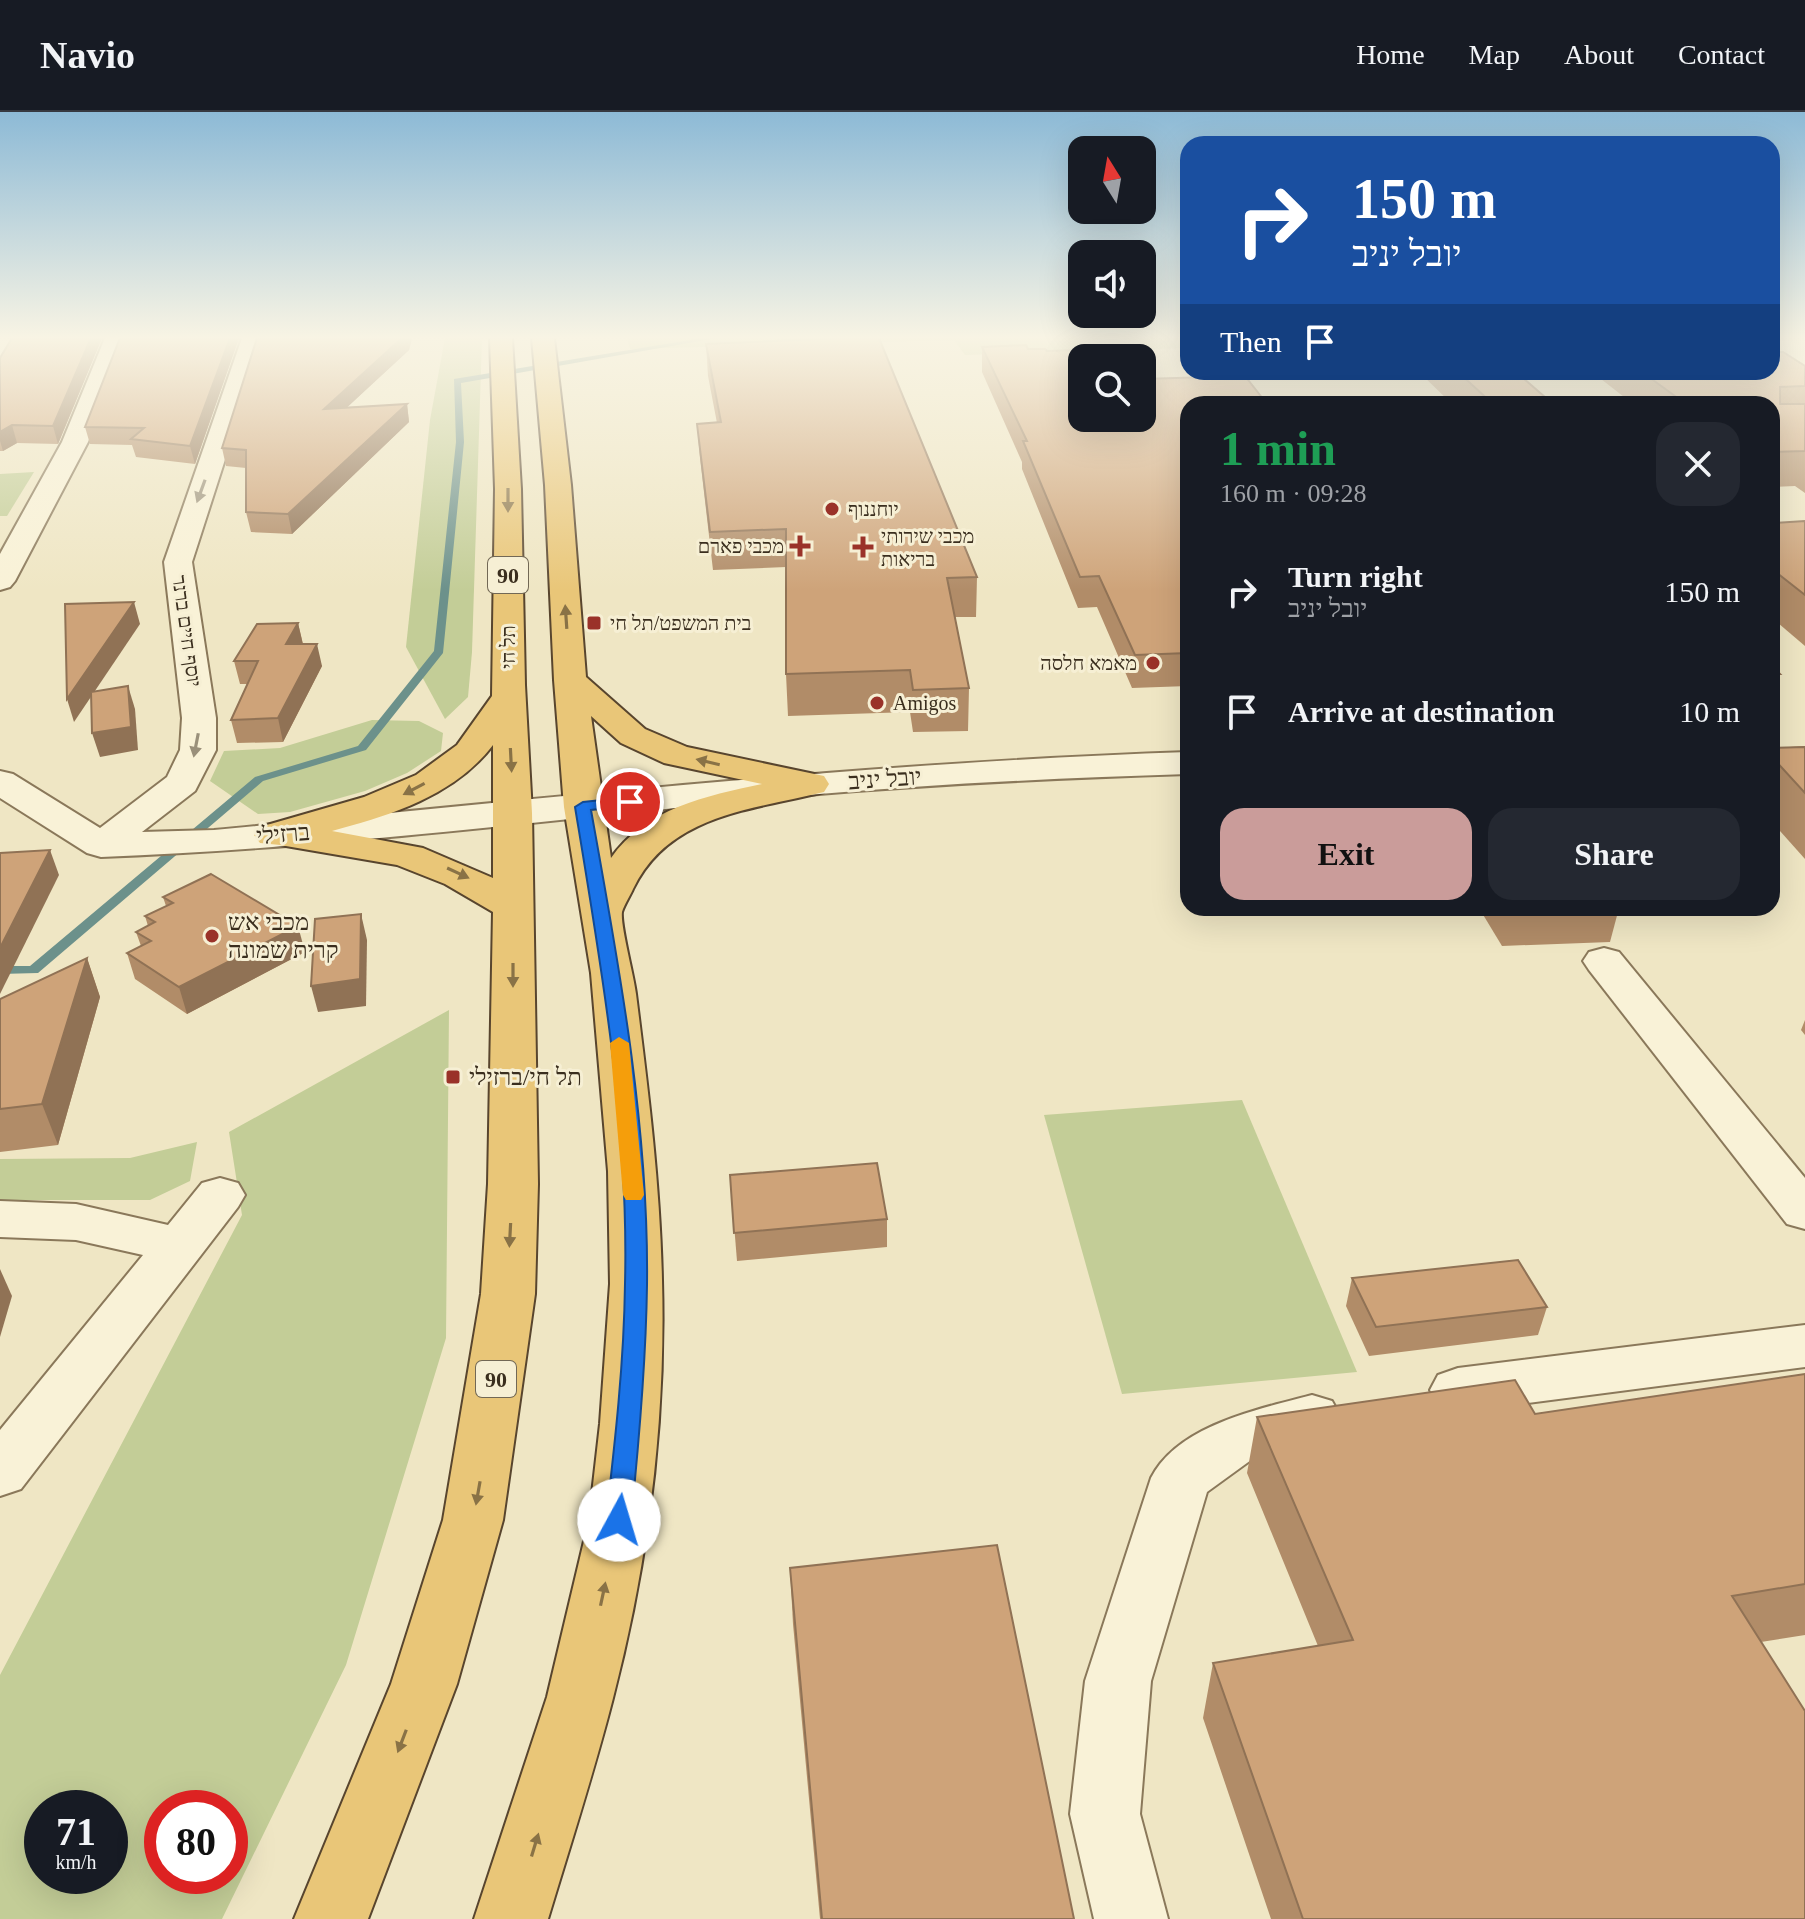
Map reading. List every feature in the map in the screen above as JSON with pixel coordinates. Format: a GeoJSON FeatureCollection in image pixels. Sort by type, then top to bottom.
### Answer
{"type":"FeatureCollection","features":[{"type":"Feature","properties":{"kind":"highway","name":"תל חי"},"geometry":{"type":"LineString","coordinates":[[505,422],[508,697],[513,813]]}},
{"type":"Feature","properties":{"kind":"highway","name":"90"},"geometry":{"type":"LineString","coordinates":[[511,1919],[580,1697],[619,1520],[629,1424],[636,1284],[633,1171],[612,973],[583,807],[570,680],[552,422]]}},
{"type":"Feature","properties":{"kind":"highway"},"geometry":{"type":"LineString","coordinates":[[570,680],[633,736],[662,749],[677,755],[811,784]]}},
{"type":"Feature","properties":{"kind":"highway"},"geometry":{"type":"LineString","coordinates":[[273,835],[359,812],[442,774],[469,753],[508,697]]}},
{"type":"Feature","properties":{"kind":"highway"},"geometry":{"type":"LineString","coordinates":[[601,914],[636,851],[664,826],[701,811],[811,784]]}},
{"type":"Feature","properties":{"kind":"highway","name":"90"},"geometry":{"type":"LineString","coordinates":[[331,1919],[424,1684],[473,1520],[479,1490],[508,1294],[513,1184],[513,813]]}},
{"type":"Feature","properties":{"kind":"highway"},"geometry":{"type":"LineString","coordinates":[[273,835],[405,853],[476,882],[513,907]]}},
{"type":"Feature","properties":{"kind":"street"},"geometry":{"type":"LineString","coordinates":[[0,581],[83,422]]}},
{"type":"Feature","properties":{"kind":"street","name":"יוסף חיים ברנר"},"geometry":{"type":"LineString","coordinates":[[101,845],[182,783],[198,750],[199,718],[178,562],[225,422]]}},
{"type":"Feature","properties":{"kind":"street","name":"יובל יניב"},"geometry":{"type":"LineString","coordinates":[[583,807],[811,784],[1034,768],[1180,763]]}},
{"type":"Feature","properties":{"kind":"street"},"geometry":{"type":"LineString","coordinates":[[0,782],[101,845]]}},
{"type":"Feature","properties":{"kind":"street","name":"ברזילי"},"geometry":{"type":"LineString","coordinates":[[101,845],[273,835],[583,807]]}},
{"type":"Feature","properties":{"kind":"street"},"geometry":{"type":"LineString","coordinates":[[1604,961],[1805,1212]]}},
{"type":"Feature","properties":{"kind":"street"},"geometry":{"type":"LineString","coordinates":[[0,1472],[220,1195]]}},
{"type":"Feature","properties":{"kind":"street"},"geometry":{"type":"LineString","coordinates":[[0,1219],[76,1222],[180,1246]]}},
{"type":"Feature","properties":{"kind":"street"},"geometry":{"type":"LineString","coordinates":[[1131,1919],[1105,1814],[1118,1681],[1181,1478],[1240,1437],[1389,1399],[1805,1346]]}},
{"type":"Feature","properties":{"kind":"green space"},"geometry":{"type":"Polygon","coordinates":[[[430,422],[479,422],[468,697],[445,719],[406,647],[430,422]]]}},
{"type":"Feature","properties":{"kind":"green space"},"geometry":{"type":"Polygon","coordinates":[[[34,472],[7,516],[0,516],[0,474],[34,472]]]}},
{"type":"Feature","properties":{"kind":"green space"},"geometry":{"type":"Polygon","coordinates":[[[372,720],[419,721],[443,733],[441,751],[407,773],[365,791],[290,812],[258,814],[210,781],[224,751],[280,748],[372,720]]]}},
{"type":"Feature","properties":{"kind":"green space"},"geometry":{"type":"Polygon","coordinates":[[[449,1010],[446,1338],[346,1665],[248,1866],[248,1790],[144,1790],[144,1894],[234,1894],[222,1919],[0,1919],[0,1675],[242,1215],[229,1132],[449,1010]]]}},
{"type":"Feature","properties":{"kind":"green space"},"geometry":{"type":"Polygon","coordinates":[[[1242,1100],[1357,1372],[1122,1394],[1044,1115],[1242,1100]]]}},
{"type":"Feature","properties":{"kind":"green space"},"geometry":{"type":"Polygon","coordinates":[[[197,1142],[190,1181],[150,1200],[0,1200],[0,1159],[130,1158],[197,1142]]]}},
{"type":"Feature","properties":{"kind":"building"},"geometry":{"type":"Polygon","coordinates":[[[0,422],[55,422],[53,426],[12,425],[0,432],[0,422]]]}},
{"type":"Feature","properties":{"kind":"building"},"geometry":{"type":"Polygon","coordinates":[[[87,422],[199,422],[190,446],[131,439],[144,428],[85,427],[87,422]]]}},
{"type":"Feature","properties":{"kind":"building"},"geometry":{"type":"Polygon","coordinates":[[[230,422],[387,422],[288,514],[246,512],[246,450],[222,448],[230,422]]]}},
{"type":"Feature","properties":{"kind":"building"},"geometry":{"type":"Polygon","coordinates":[[[914,422],[977,577],[947,578],[969,688],[913,690],[910,670],[786,674],[786,529],[710,532],[697,424],[914,422]]]}},
{"type":"Feature","properties":{"kind":"building"},"geometry":{"type":"Polygon","coordinates":[[[1018,422],[1068,422],[1068,432],[1156,432],[1156,422],[1180,422],[1180,653],[1135,655],[1099,576],[1080,577],[1023,441],[1027,441],[1018,422]]]}},
{"type":"Feature","properties":{"kind":"building"},"geometry":{"type":"Polygon","coordinates":[[[1780,422],[1805,422],[1805,451],[1780,452],[1780,422]]]}},
{"type":"Feature","properties":{"kind":"building"},"geometry":{"type":"Polygon","coordinates":[[[1805,521],[1805,595],[1780,575],[1780,523],[1805,521]]]}},
{"type":"Feature","properties":{"kind":"building"},"geometry":{"type":"Polygon","coordinates":[[[134,602],[67,699],[65,604],[134,602]]]}},
{"type":"Feature","properties":{"kind":"building"},"geometry":{"type":"Polygon","coordinates":[[[298,623],[286,644],[317,644],[278,718],[231,720],[258,661],[234,661],[257,624],[298,623]]]}},
{"type":"Feature","properties":{"kind":"building"},"geometry":{"type":"Polygon","coordinates":[[[128,686],[131,727],[92,733],[91,692],[128,686]]]}},
{"type":"Feature","properties":{"kind":"building"},"geometry":{"type":"Polygon","coordinates":[[[1805,747],[1805,793],[1780,766],[1780,748],[1805,747]]]}},
{"type":"Feature","properties":{"kind":"building"},"geometry":{"type":"Polygon","coordinates":[[[50,850],[0,948],[0,853],[50,850]]]}},
{"type":"Feature","properties":{"kind":"building"},"geometry":{"type":"Polygon","coordinates":[[[211,874],[298,926],[179,987],[127,953],[151,941],[136,932],[155,922],[145,916],[173,903],[163,897],[211,874]]]}},
{"type":"Feature","properties":{"kind":"building"},"geometry":{"type":"Polygon","coordinates":[[[361,914],[360,979],[311,986],[315,919],[361,914]]]}},
{"type":"Feature","properties":{"kind":"building"},"geometry":{"type":"Polygon","coordinates":[[[87,958],[42,1104],[0,1109],[0,999],[87,958]]]}},
{"type":"Feature","properties":{"kind":"building"},"geometry":{"type":"Polygon","coordinates":[[[877,1163],[887,1219],[734,1233],[730,1175],[877,1163]]]}},
{"type":"Feature","properties":{"kind":"building"},"geometry":{"type":"Polygon","coordinates":[[[1518,1260],[1547,1307],[1376,1327],[1352,1278],[1518,1260]]]}},
{"type":"Feature","properties":{"kind":"building"},"geometry":{"type":"Polygon","coordinates":[[[1805,1374],[1805,1584],[1732,1596],[1805,1711],[1805,1919],[1303,1919],[1213,1663],[1353,1640],[1257,1417],[1515,1380],[1535,1414],[1805,1374]]]}},
{"type":"Feature","properties":{"kind":"building"},"geometry":{"type":"Polygon","coordinates":[[[997,1545],[1074,1919],[822,1919],[790,1568],[997,1545]]]}},
{"type":"Feature","properties":{"kind":"waterway"},"geometry":{"type":"LineString","coordinates":[[0,970],[33,970],[259,779],[362,748],[439,651],[460,442],[459,422]]}},
{"type":"Feature","properties":{"kind":"slow traffic"},"geometry":{"type":"LineString","coordinates":[[619,1043],[634,1195]]}},
{"type":"Feature","properties":{"kind":"place","name":"יוחננוף"},"geometry":{"type":"Point","coordinates":[832,509]}},
{"type":"Feature","properties":{"kind":"place","name":"מכבי פארם"},"geometry":{"type":"Point","coordinates":[800,546]}},
{"type":"Feature","properties":{"kind":"place","name":"מכבי שירותי בריאות"},"geometry":{"type":"Point","coordinates":[863,547]}},
{"type":"Feature","properties":{"kind":"place","name":"בית המשפט/תל חי"},"geometry":{"type":"Point","coordinates":[594,623]}},
{"type":"Feature","properties":{"kind":"place","name":"מאמא חלסה"},"geometry":{"type":"Point","coordinates":[1153,663]}},
{"type":"Feature","properties":{"kind":"place","name":"Amigos"},"geometry":{"type":"Point","coordinates":[877,703]}},
{"type":"Feature","properties":{"kind":"place","name":"מכבי אש קרית שמונה"},"geometry":{"type":"Point","coordinates":[212,936]}},
{"type":"Feature","properties":{"kind":"place","name":"תל חי/ברזילי"},"geometry":{"type":"Point","coordinates":[453,1077]}},
{"type":"Feature","properties":{"kind":"route"},"geometry":{"type":"LineString","coordinates":[[619,1520],[629,1424],[636,1284],[633,1171],[612,973],[583,807],[630,802]]}}]}
